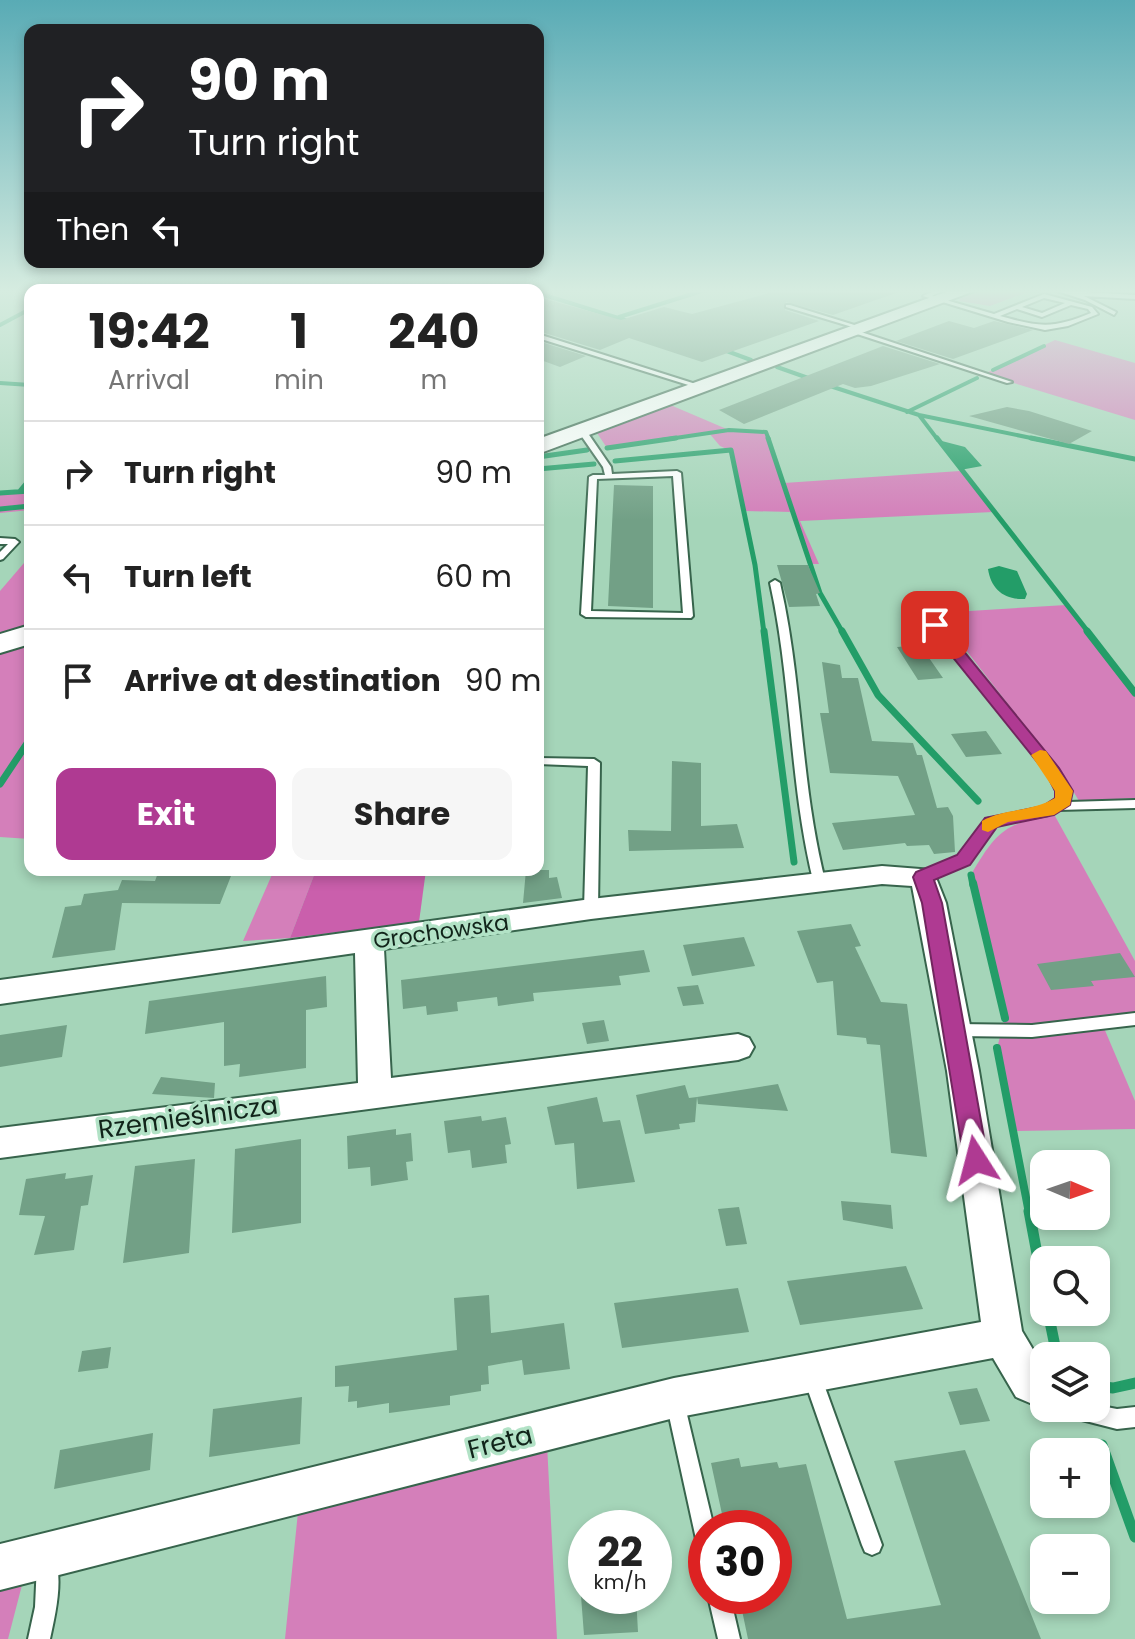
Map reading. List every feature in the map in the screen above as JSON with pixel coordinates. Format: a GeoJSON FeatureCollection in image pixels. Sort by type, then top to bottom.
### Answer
{"type":"FeatureCollection","features":[{"type":"Feature","properties":{"kind":"street"},"geometry":{"type":"LineString","coordinates":[[544,445],[757,366]]}},
{"type":"Feature","properties":{"kind":"street"},"geometry":{"type":"LineString","coordinates":[[0,644],[24,636]]}},
{"type":"Feature","properties":{"kind":"street","name":"Grochowska"},"geometry":{"type":"LineString","coordinates":[[0,992],[591,909],[882,875],[923,877]]}},
{"type":"Feature","properties":{"kind":"street"},"geometry":{"type":"LineString","coordinates":[[923,877],[932,903],[955,1030],[1003,1337],[1030,1378]]}},
{"type":"Feature","properties":{"kind":"street"},"geometry":{"type":"LineString","coordinates":[[369,941],[375,1092]]}},
{"type":"Feature","properties":{"kind":"street","name":"Rzemieślnicza"},"geometry":{"type":"LineString","coordinates":[[0,1143],[738,1047]]}},
{"type":"Feature","properties":{"kind":"street","name":"Freta"},"geometry":{"type":"LineString","coordinates":[[0,1567],[674,1398],[1003,1337]]}},
{"type":"Feature","properties":{"kind":"lane"},"geometry":{"type":"LineString","coordinates":[[635,366],[700,387]]}},
{"type":"Feature","properties":{"kind":"lane"},"geometry":{"type":"LineString","coordinates":[[964,366],[1009,382]]}},
{"type":"Feature","properties":{"kind":"lane"},"geometry":{"type":"LineString","coordinates":[[582,431],[607,467],[609,477]]}},
{"type":"Feature","properties":{"kind":"lane"},"geometry":{"type":"LineString","coordinates":[[677,473],[688,616],[586,614],[593,477],[609,477],[677,473]]}},
{"type":"Feature","properties":{"kind":"lane"},"geometry":{"type":"LineString","coordinates":[[0,541],[15,542],[0,557]]}},
{"type":"Feature","properties":{"kind":"lane"},"geometry":{"type":"LineString","coordinates":[[775,583],[786,621],[803,788],[820,884]]}},
{"type":"Feature","properties":{"kind":"lane"},"geometry":{"type":"LineString","coordinates":[[935,625],[1053,771],[1064,791],[1064,801],[1058,806]]}},
{"type":"Feature","properties":{"kind":"lane"},"geometry":{"type":"LineString","coordinates":[[544,761],[594,763],[591,909]]}},
{"type":"Feature","properties":{"kind":"lane"},"geometry":{"type":"LineString","coordinates":[[923,877],[964,860],[991,822],[1058,806],[1135,804]]}},
{"type":"Feature","properties":{"kind":"lane"},"geometry":{"type":"LineString","coordinates":[[955,1030],[1032,1031],[1135,1019]]}},
{"type":"Feature","properties":{"kind":"lane"},"geometry":{"type":"LineString","coordinates":[[811,1372],[872,1545]]}},
{"type":"Feature","properties":{"kind":"lane"},"geometry":{"type":"LineString","coordinates":[[674,1398],[699,1510]]}},
{"type":"Feature","properties":{"kind":"lane"},"geometry":{"type":"LineString","coordinates":[[1110,1417],[1135,1417]]}},
{"type":"Feature","properties":{"kind":"lane"},"geometry":{"type":"LineString","coordinates":[[39,1639],[46,1607],[47,1556]]}},
{"type":"Feature","properties":{"kind":"lane"},"geometry":{"type":"LineString","coordinates":[[723,1614],[729,1639]]}},
{"type":"Feature","properties":{"kind":"shaded area"},"geometry":{"type":"Polygon","coordinates":[[[1000,366],[1135,366],[1135,420],[984,374],[1000,366]]]}},
{"type":"Feature","properties":{"kind":"shaded area"},"geometry":{"type":"Polygon","coordinates":[[[668,404],[729,430],[766,432],[784,483],[960,471],[993,512],[800,521],[819,564],[810,564],[793,512],[745,511],[731,451],[720,446],[709,433],[607,448],[595,430],[668,404]]]}},
{"type":"Feature","properties":{"kind":"shaded area"},"geometry":{"type":"Polygon","coordinates":[[[938,440],[965,447],[982,466],[960,470],[938,440]]]}},
{"type":"Feature","properties":{"kind":"shaded area"},"geometry":{"type":"Polygon","coordinates":[[[24,491],[24,511],[0,513],[0,493],[24,491]]]}},
{"type":"Feature","properties":{"kind":"shaded area"},"geometry":{"type":"Polygon","coordinates":[[[24,563],[24,629],[0,638],[0,591],[24,563]]]}},
{"type":"Feature","properties":{"kind":"shaded area"},"geometry":{"type":"Polygon","coordinates":[[[999,566],[1017,571],[1027,594],[1025,599],[1011,598],[995,588],[988,569],[999,566]]]}},
{"type":"Feature","properties":{"kind":"shaded area"},"geometry":{"type":"Polygon","coordinates":[[[1066,605],[1135,693],[1135,798],[1079,801],[1065,777],[937,613],[1066,605]]]}},
{"type":"Feature","properties":{"kind":"shaded area"},"geometry":{"type":"Polygon","coordinates":[[[24,642],[24,839],[0,837],[0,784],[3,779],[0,778],[0,651],[24,642]]]}},
{"type":"Feature","properties":{"kind":"shaded area"},"geometry":{"type":"Polygon","coordinates":[[[1055,816],[1135,961],[1135,1020],[1101,1021],[1135,1101],[1135,1129],[1013,1131],[997,1048],[1005,1018],[971,875],[988,848],[1004,832],[1024,822],[1055,816]]]}},
{"type":"Feature","properties":{"kind":"shaded area"},"geometry":{"type":"Polygon","coordinates":[[[271,876],[314,876],[290,938],[243,941],[271,876]]]}},
{"type":"Feature","properties":{"kind":"shaded area"},"geometry":{"type":"Polygon","coordinates":[[[314,876],[425,876],[419,922],[290,938],[314,876]]]}},
{"type":"Feature","properties":{"kind":"shaded area"},"geometry":{"type":"Polygon","coordinates":[[[547,1444],[557,1639],[285,1639],[298,1512],[547,1444]]]}},
{"type":"Feature","properties":{"kind":"shaded area"},"geometry":{"type":"Polygon","coordinates":[[[22,1585],[8,1639],[0,1639],[0,1589],[22,1585]]]}},
{"type":"Feature","properties":{"kind":"building"},"geometry":{"type":"Polygon","coordinates":[[[831,366],[932,366],[871,386],[855,388],[843,384],[744,424],[719,410],[831,366]]]}},
{"type":"Feature","properties":{"kind":"building"},"geometry":{"type":"Polygon","coordinates":[[[1007,407],[1092,431],[1069,444],[969,416],[1007,407]]]}},
{"type":"Feature","properties":{"kind":"building"},"geometry":{"type":"Polygon","coordinates":[[[614,485],[653,486],[653,608],[608,606],[614,485]]]}},
{"type":"Feature","properties":{"kind":"building"},"geometry":{"type":"Polygon","coordinates":[[[777,565],[808,565],[820,593],[816,594],[820,606],[789,607],[777,565]]]}},
{"type":"Feature","properties":{"kind":"building"},"geometry":{"type":"Polygon","coordinates":[[[920,645],[943,678],[918,680],[897,647],[920,645]]]}},
{"type":"Feature","properties":{"kind":"building"},"geometry":{"type":"Polygon","coordinates":[[[822,662],[840,665],[842,678],[858,678],[872,741],[913,743],[917,755],[922,755],[937,808],[948,807],[953,816],[955,852],[934,854],[929,845],[907,846],[905,843],[843,850],[832,823],[915,815],[898,776],[830,773],[820,713],[829,713],[822,662]]]}},
{"type":"Feature","properties":{"kind":"building"},"geometry":{"type":"Polygon","coordinates":[[[986,731],[1002,754],[966,757],[951,734],[986,731]]]}},
{"type":"Feature","properties":{"kind":"building"},"geometry":{"type":"Polygon","coordinates":[[[672,761],[701,763],[701,826],[737,824],[744,848],[629,851],[628,830],[671,831],[672,761]]]}},
{"type":"Feature","properties":{"kind":"building"},"geometry":{"type":"Polygon","coordinates":[[[544,870],[549,870],[549,878],[557,877],[562,898],[523,903],[525,876],[544,876],[544,870]]]}},
{"type":"Feature","properties":{"kind":"building"},"geometry":{"type":"Polygon","coordinates":[[[157,876],[231,876],[220,904],[122,903],[115,950],[52,958],[65,907],[81,905],[84,894],[118,890],[122,880],[155,881],[157,876]]]}},
{"type":"Feature","properties":{"kind":"building"},"geometry":{"type":"Polygon","coordinates":[[[851,924],[861,946],[855,947],[881,1002],[907,1004],[927,1157],[891,1153],[880,1045],[867,1044],[866,1038],[837,1035],[833,981],[817,983],[797,931],[851,924]]]}},
{"type":"Feature","properties":{"kind":"building"},"geometry":{"type":"Polygon","coordinates":[[[744,937],[755,966],[692,976],[683,945],[744,937]]]}},
{"type":"Feature","properties":{"kind":"building"},"geometry":{"type":"Polygon","coordinates":[[[644,950],[650,972],[619,976],[621,985],[533,993],[534,1001],[498,1006],[497,997],[457,1002],[458,1011],[427,1015],[426,1006],[403,1009],[401,980],[644,950]]]}},
{"type":"Feature","properties":{"kind":"building"},"geometry":{"type":"Polygon","coordinates":[[[1120,953],[1135,977],[1091,981],[1094,986],[1051,990],[1037,964],[1120,953]]]}},
{"type":"Feature","properties":{"kind":"building"},"geometry":{"type":"Polygon","coordinates":[[[326,976],[327,1007],[306,1010],[306,1068],[239,1077],[240,1064],[224,1066],[224,1022],[145,1034],[149,1001],[326,976]]]}},
{"type":"Feature","properties":{"kind":"building"},"geometry":{"type":"Polygon","coordinates":[[[698,985],[704,1004],[683,1006],[677,987],[698,985]]]}},
{"type":"Feature","properties":{"kind":"building"},"geometry":{"type":"Polygon","coordinates":[[[604,1020],[609,1041],[587,1044],[582,1023],[604,1020]]]}},
{"type":"Feature","properties":{"kind":"building"},"geometry":{"type":"Polygon","coordinates":[[[67,1025],[62,1057],[0,1067],[0,1035],[67,1025]]]}},
{"type":"Feature","properties":{"kind":"building"},"geometry":{"type":"Polygon","coordinates":[[[161,1077],[215,1083],[214,1098],[152,1094],[161,1077]]]}},
{"type":"Feature","properties":{"kind":"building"},"geometry":{"type":"Polygon","coordinates":[[[778,1084],[788,1111],[698,1104],[697,1097],[778,1084]]]}},
{"type":"Feature","properties":{"kind":"building"},"geometry":{"type":"Polygon","coordinates":[[[685,1085],[689,1098],[697,1097],[695,1122],[679,1124],[680,1129],[645,1134],[636,1095],[685,1085]]]}},
{"type":"Feature","properties":{"kind":"building"},"geometry":{"type":"Polygon","coordinates":[[[597,1097],[603,1122],[620,1120],[635,1182],[577,1189],[574,1143],[555,1145],[547,1107],[597,1097]]]}},
{"type":"Feature","properties":{"kind":"building"},"geometry":{"type":"Polygon","coordinates":[[[481,1116],[482,1121],[506,1117],[511,1144],[505,1145],[507,1163],[472,1168],[470,1150],[448,1153],[444,1121],[481,1116]]]}},
{"type":"Feature","properties":{"kind":"building"},"geometry":{"type":"Polygon","coordinates":[[[396,1129],[396,1135],[411,1133],[413,1161],[406,1162],[408,1180],[371,1186],[370,1167],[348,1169],[347,1136],[396,1129]]]}},
{"type":"Feature","properties":{"kind":"building"},"geometry":{"type":"Polygon","coordinates":[[[301,1139],[301,1223],[232,1233],[235,1149],[301,1139]]]}},
{"type":"Feature","properties":{"kind":"building"},"geometry":{"type":"Polygon","coordinates":[[[195,1159],[189,1253],[123,1263],[135,1166],[195,1159]]]}},
{"type":"Feature","properties":{"kind":"building"},"geometry":{"type":"Polygon","coordinates":[[[66,1173],[65,1179],[93,1175],[88,1205],[81,1206],[74,1250],[34,1255],[45,1216],[19,1215],[26,1179],[66,1173]]]}},
{"type":"Feature","properties":{"kind":"building"},"geometry":{"type":"Polygon","coordinates":[[[841,1201],[891,1205],[893,1229],[843,1220],[841,1201]]]}},
{"type":"Feature","properties":{"kind":"building"},"geometry":{"type":"Polygon","coordinates":[[[739,1207],[747,1244],[726,1246],[718,1209],[739,1207]]]}},
{"type":"Feature","properties":{"kind":"building"},"geometry":{"type":"Polygon","coordinates":[[[906,1266],[923,1309],[800,1325],[787,1281],[906,1266]]]}},
{"type":"Feature","properties":{"kind":"building"},"geometry":{"type":"Polygon","coordinates":[[[738,1288],[749,1332],[622,1348],[614,1303],[738,1288]]]}},
{"type":"Feature","properties":{"kind":"building"},"geometry":{"type":"Polygon","coordinates":[[[489,1295],[491,1333],[564,1323],[570,1369],[524,1375],[522,1360],[488,1366],[489,1384],[481,1385],[481,1391],[450,1396],[450,1405],[389,1413],[389,1403],[357,1408],[357,1401],[348,1402],[349,1386],[335,1387],[335,1366],[457,1350],[454,1298],[489,1295]]]}},
{"type":"Feature","properties":{"kind":"building"},"geometry":{"type":"Polygon","coordinates":[[[111,1347],[108,1368],[78,1372],[82,1351],[111,1347]]]}},
{"type":"Feature","properties":{"kind":"building"},"geometry":{"type":"Polygon","coordinates":[[[977,1388],[990,1421],[960,1425],[948,1392],[977,1388]]]}},
{"type":"Feature","properties":{"kind":"building"},"geometry":{"type":"Polygon","coordinates":[[[302,1397],[300,1444],[209,1457],[213,1409],[302,1397]]]}},
{"type":"Feature","properties":{"kind":"building"},"geometry":{"type":"Polygon","coordinates":[[[153,1433],[150,1470],[54,1489],[60,1450],[153,1433]]]}},
{"type":"Feature","properties":{"kind":"building"},"geometry":{"type":"Polygon","coordinates":[[[965,1450],[1041,1639],[748,1639],[743,1614],[792,1614],[792,1510],[721,1510],[711,1463],[739,1458],[741,1467],[777,1462],[779,1468],[806,1464],[847,1619],[941,1605],[894,1461],[965,1450]]]}},
{"type":"Feature","properties":{"kind":"building"},"geometry":{"type":"Polygon","coordinates":[[[582,1614],[637,1614],[638,1632],[584,1635],[582,1614]]]}},
{"type":"Feature","properties":{"kind":"waterway"},"geometry":{"type":"LineString","coordinates":[[993,370],[1000,366]]}},
{"type":"Feature","properties":{"kind":"waterway"},"geometry":{"type":"LineString","coordinates":[[777,367],[811,379]]}},
{"type":"Feature","properties":{"kind":"waterway"},"geometry":{"type":"LineString","coordinates":[[908,411],[977,378]]}},
{"type":"Feature","properties":{"kind":"waterway"},"geometry":{"type":"LineString","coordinates":[[0,383],[24,385]]}},
{"type":"Feature","properties":{"kind":"waterway"},"geometry":{"type":"LineString","coordinates":[[827,385],[908,411]]}},
{"type":"Feature","properties":{"kind":"waterway"},"geometry":{"type":"LineString","coordinates":[[908,411],[919,415]]}},
{"type":"Feature","properties":{"kind":"waterway"},"geometry":{"type":"LineString","coordinates":[[919,415],[1041,440]]}},
{"type":"Feature","properties":{"kind":"waterway"},"geometry":{"type":"LineString","coordinates":[[919,415],[938,440]]}},
{"type":"Feature","properties":{"kind":"waterway"},"geometry":{"type":"LineString","coordinates":[[662,440],[729,430],[766,432],[769,440]]}},
{"type":"Feature","properties":{"kind":"waterway"},"geometry":{"type":"LineString","coordinates":[[607,448],[676,438]]}},
{"type":"Feature","properties":{"kind":"waterway"},"geometry":{"type":"LineString","coordinates":[[768,438],[820,593],[843,633]]}},
{"type":"Feature","properties":{"kind":"waterway"},"geometry":{"type":"LineString","coordinates":[[937,438],[1089,633]]}},
{"type":"Feature","properties":{"kind":"waterway"},"geometry":{"type":"LineString","coordinates":[[1031,438],[1135,459]]}},
{"type":"Feature","properties":{"kind":"waterway"},"geometry":{"type":"LineString","coordinates":[[544,456],[587,450]]}},
{"type":"Feature","properties":{"kind":"waterway"},"geometry":{"type":"LineString","coordinates":[[615,461],[731,450],[755,565],[764,633]]}},
{"type":"Feature","properties":{"kind":"waterway"},"geometry":{"type":"LineString","coordinates":[[544,468],[594,464]]}},
{"type":"Feature","properties":{"kind":"waterway"},"geometry":{"type":"LineString","coordinates":[[20,491],[24,486]]}},
{"type":"Feature","properties":{"kind":"waterway"},"geometry":{"type":"LineString","coordinates":[[0,493],[24,491]]}},
{"type":"Feature","properties":{"kind":"waterway"},"geometry":{"type":"LineString","coordinates":[[0,509],[24,507]]}},
{"type":"Feature","properties":{"kind":"waterway"},"geometry":{"type":"LineString","coordinates":[[764,631],[794,862]]}},
{"type":"Feature","properties":{"kind":"waterway"},"geometry":{"type":"LineString","coordinates":[[842,631],[878,695],[978,801]]}},
{"type":"Feature","properties":{"kind":"waterway"},"geometry":{"type":"LineString","coordinates":[[1087,631],[1135,693]]}},
{"type":"Feature","properties":{"kind":"waterway"},"geometry":{"type":"LineString","coordinates":[[0,784],[24,748]]}},
{"type":"Feature","properties":{"kind":"waterway"},"geometry":{"type":"LineString","coordinates":[[971,875],[973,885]]}},
{"type":"Feature","properties":{"kind":"waterway"},"geometry":{"type":"LineString","coordinates":[[973,883],[1005,1018]]}},
{"type":"Feature","properties":{"kind":"waterway"},"geometry":{"type":"LineString","coordinates":[[997,1048],[1029,1213]]}},
{"type":"Feature","properties":{"kind":"waterway"},"geometry":{"type":"LineString","coordinates":[[1029,1211],[1036,1246]]}},
{"type":"Feature","properties":{"kind":"waterway"},"geometry":{"type":"LineString","coordinates":[[1051,1326],[1054,1342]]}},
{"type":"Feature","properties":{"kind":"waterway"},"geometry":{"type":"LineString","coordinates":[[1110,1388],[1135,1383]]}},
{"type":"Feature","properties":{"kind":"waterway"},"geometry":{"type":"LineString","coordinates":[[1110,1467],[1135,1537]]}},
{"type":"Feature","properties":{"kind":"slow traffic"},"geometry":{"type":"LineString","coordinates":[[988,826],[1003,817],[1048,811],[1064,801],[1064,791],[1040,755]]}},
{"type":"Feature","properties":{"kind":"route"},"geometry":{"type":"LineString","coordinates":[[935,625],[1053,771],[1064,791],[1064,801],[1048,811],[1003,817],[991,822],[964,860],[923,877],[932,903],[976,1160]]}}]}
